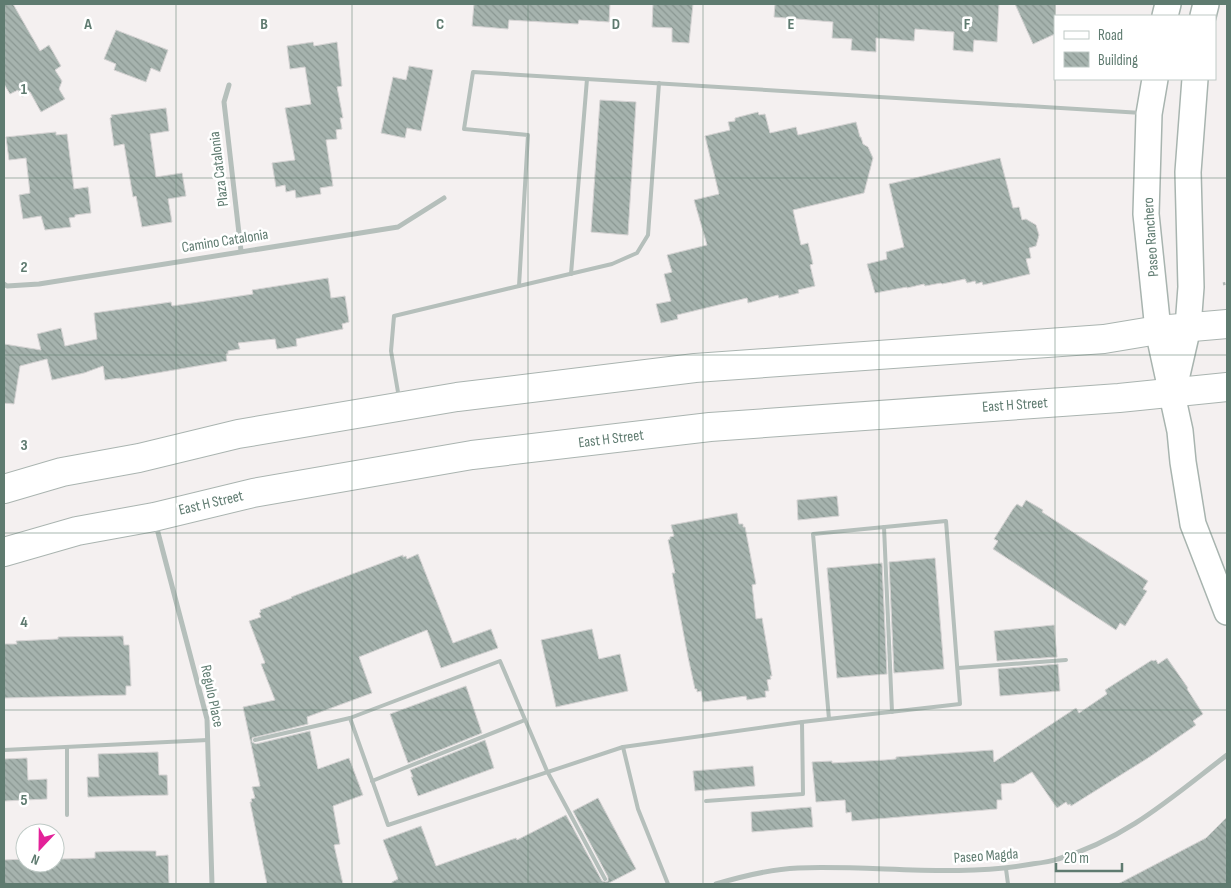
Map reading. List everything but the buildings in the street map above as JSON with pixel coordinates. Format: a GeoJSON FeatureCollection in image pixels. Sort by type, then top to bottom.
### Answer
{"type":"FeatureCollection","features":[{"type":"Feature","properties":{"kind":"main road","name":"Paseo Ranchero"},"geometry":{"type":"LineString","coordinates":[[1155,80],[1149,114],[1146,214],[1158,330],[1180,431],[1193,524],[1227,612]]}},
{"type":"Feature","properties":{"kind":"main road","name":"Paseo Ranchero"},"geometry":{"type":"LineString","coordinates":[[1173,393],[1188,327],[1191,287],[1188,172],[1195,80]]}},
{"type":"Feature","properties":{"kind":"main road"},"geometry":{"type":"LineString","coordinates":[[4,489],[62,472],[139,458],[238,434],[457,396],[695,368],[1104,339],[1158,330],[1227,324]]}},
{"type":"Feature","properties":{"kind":"main road","name":"East H Street"},"geometry":{"type":"LineString","coordinates":[[4,552],[77,531],[154,517],[253,493],[491,453],[710,427],[1173,393],[1227,387]]}},
{"type":"Feature","properties":{"kind":"street","name":"Plaza Catalonia"},"geometry":{"type":"LineString","coordinates":[[229,85],[224,102],[241,251]]}},
{"type":"Feature","properties":{"kind":"street","name":"Camino Catalonia"},"geometry":{"type":"LineString","coordinates":[[4,284],[7,286],[39,284],[398,227],[444,198]]}},
{"type":"Feature","properties":{"kind":"street","name":"Regulo Place"},"geometry":{"type":"LineString","coordinates":[[154,517],[207,718],[212,884]]}},
{"type":"Feature","properties":{"kind":"street","name":"Paseo Magda"},"geometry":{"type":"LineString","coordinates":[[716,884],[747,875],[797,868],[973,871],[1006,869],[1057,860],[1103,843],[1139,823],[1227,755]]}},
{"type":"Feature","properties":{"kind":"lane"},"geometry":{"type":"LineString","coordinates":[[519,286],[528,135],[464,129],[473,72],[1149,114]]}},
{"type":"Feature","properties":{"kind":"lane"},"geometry":{"type":"LineString","coordinates":[[571,274],[587,79]]}},
{"type":"Feature","properties":{"kind":"lane"},"geometry":{"type":"LineString","coordinates":[[401,406],[391,351],[394,316],[612,264],[637,253],[648,235],[659,83]]}},
{"type":"Feature","properties":{"kind":"lane"},"geometry":{"type":"LineString","coordinates":[[350,718],[388,825],[623,747],[802,722],[960,704],[946,521],[813,534],[828,719]]}},
{"type":"Feature","properties":{"kind":"lane"},"geometry":{"type":"LineString","coordinates":[[884,527],[892,712]]}},
{"type":"Feature","properties":{"kind":"lane"},"geometry":{"type":"LineString","coordinates":[[958,668],[1066,660]]}},
{"type":"Feature","properties":{"kind":"lane"},"geometry":{"type":"LineString","coordinates":[[255,740],[350,718],[500,661],[547,771],[605,879]]}},
{"type":"Feature","properties":{"kind":"lane"},"geometry":{"type":"LineString","coordinates":[[372,781],[525,720]]}},
{"type":"Feature","properties":{"kind":"lane"},"geometry":{"type":"LineString","coordinates":[[706,801],[803,794],[802,722]]}},
{"type":"Feature","properties":{"kind":"lane"},"geometry":{"type":"LineString","coordinates":[[4,750],[208,740]]}},
{"type":"Feature","properties":{"kind":"lane"},"geometry":{"type":"LineString","coordinates":[[66,815],[67,747]]}},
{"type":"Feature","properties":{"kind":"lane"},"geometry":{"type":"LineString","coordinates":[[623,747],[638,809],[668,884]]}},
{"type":"Feature","properties":{"kind":"lane"},"geometry":{"type":"LineString","coordinates":[[1006,869],[1008,884]]}}]}
